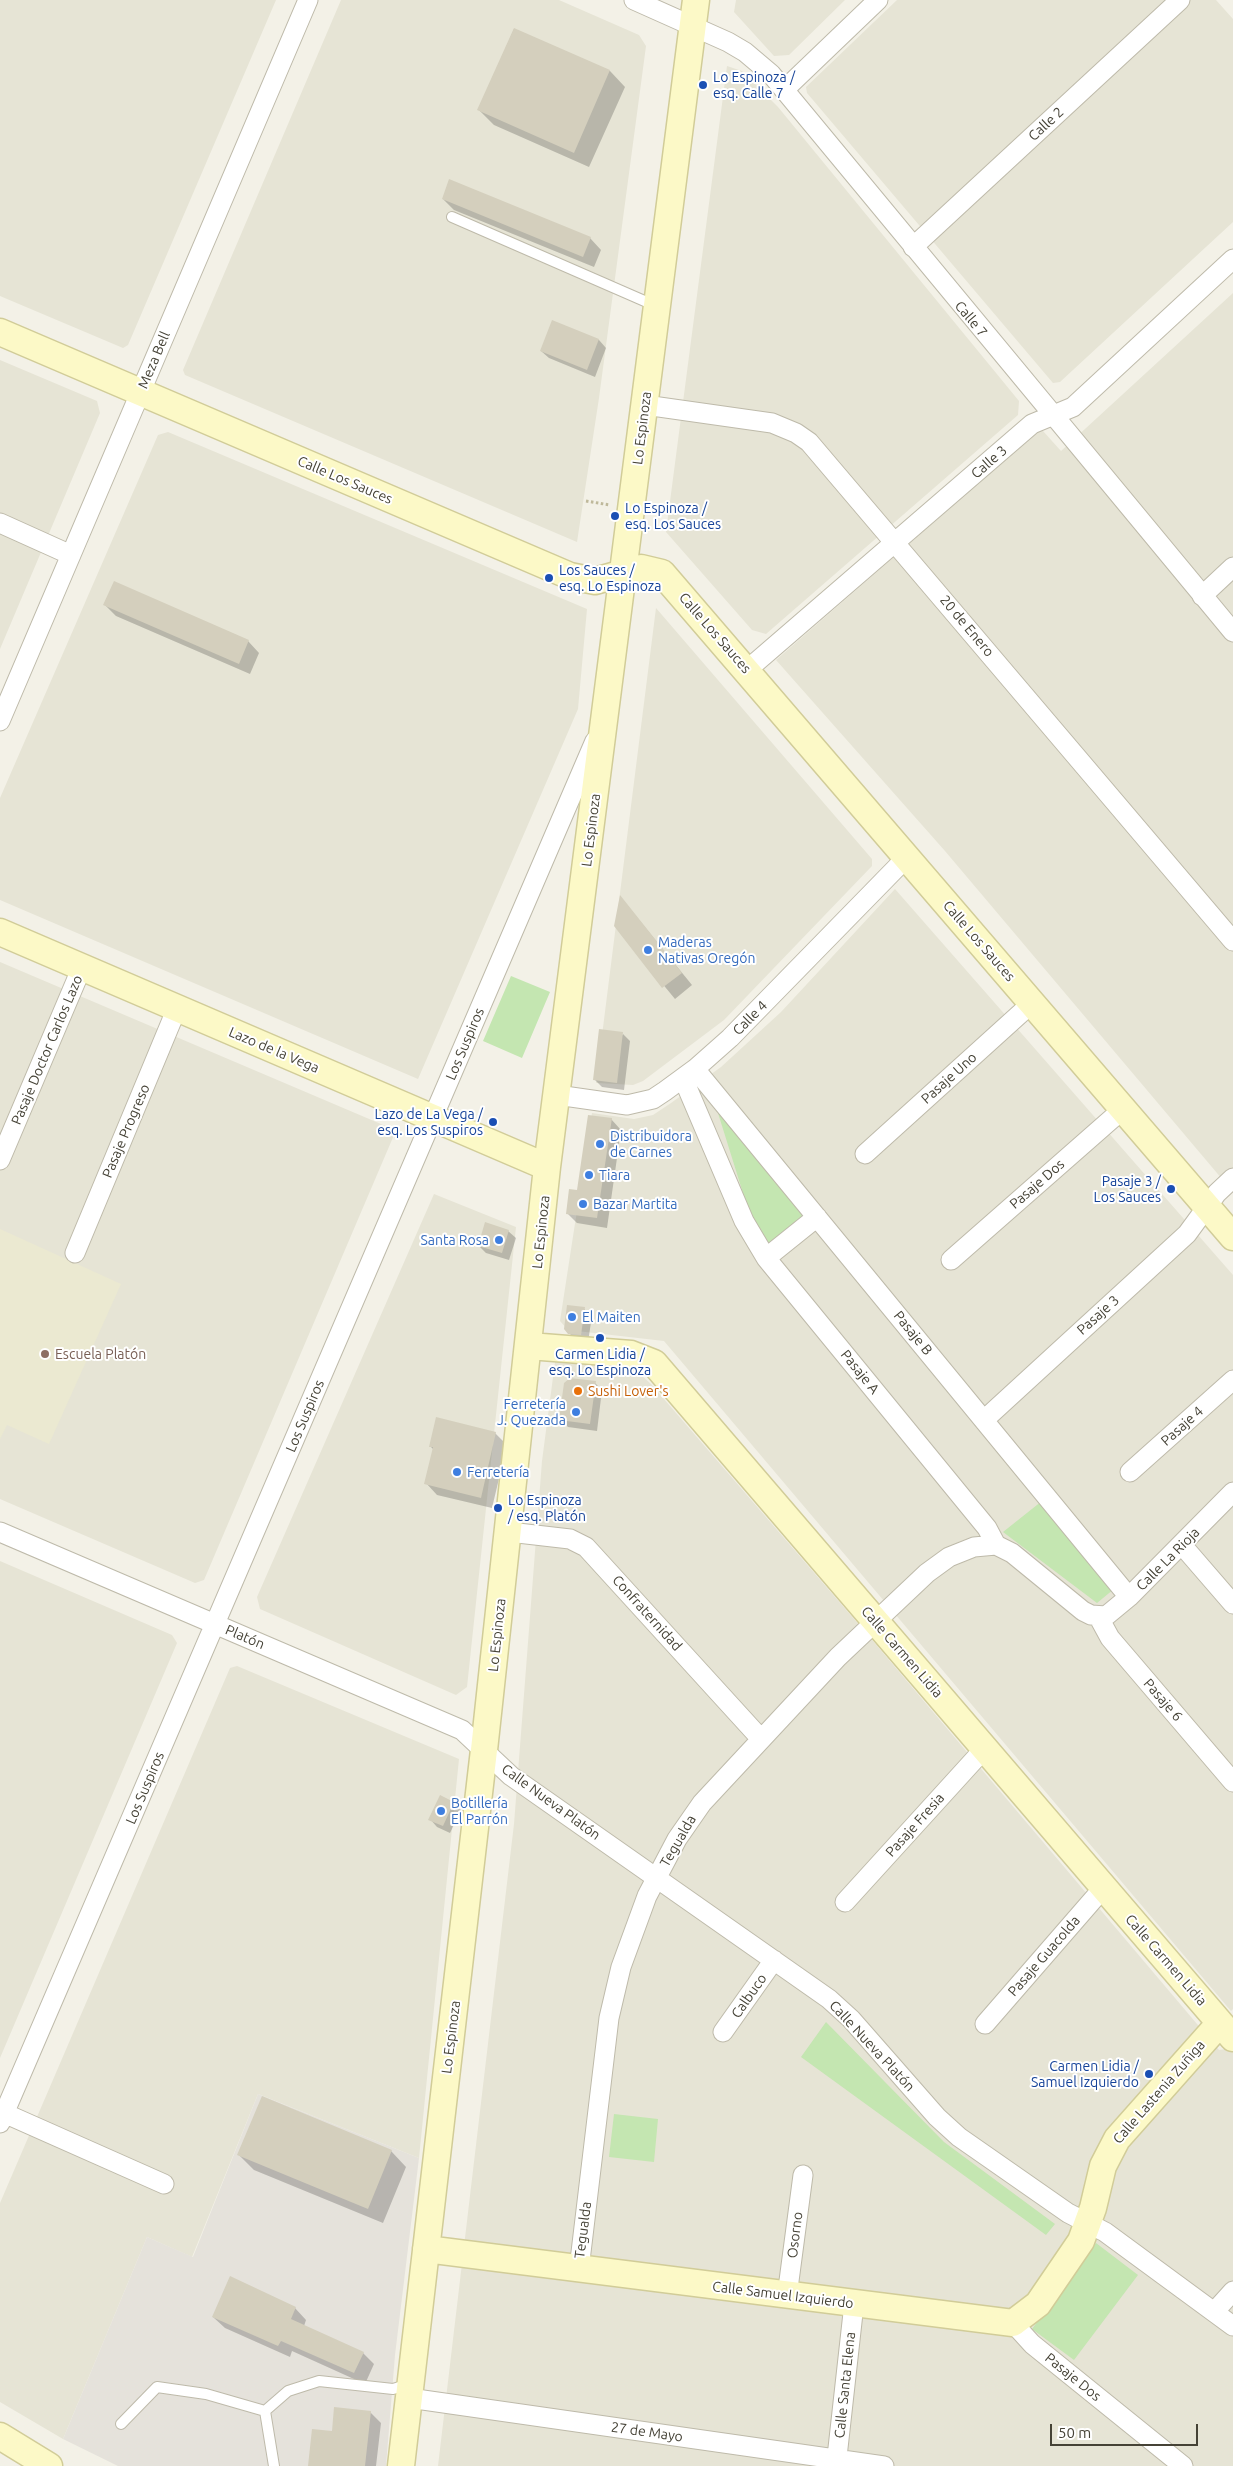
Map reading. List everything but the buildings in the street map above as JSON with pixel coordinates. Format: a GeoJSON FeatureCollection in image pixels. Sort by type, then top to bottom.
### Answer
{"type":"FeatureCollection","features":[{"type":"Feature","properties":{"kind":"street","name":"Meza Bell"},"geometry":{"type":"LineString","coordinates":[[0,721],[308,0]]}},
{"type":"Feature","properties":{"kind":"street","name":"Calle 7"},"geometry":{"type":"LineString","coordinates":[[634,0],[693,25],[745,52],[771,74],[1052,416],[1233,632]]}},
{"type":"Feature","properties":{"kind":"street","name":"Lo Espinoza"},"geometry":{"type":"LineString","coordinates":[[401,2466],[484,1750],[548,1168],[696,0]]}},
{"type":"Feature","properties":{"kind":"street"},"geometry":{"type":"LineString","coordinates":[[784,90],[878,0]]}},
{"type":"Feature","properties":{"kind":"street","name":"Calle 2"},"geometry":{"type":"LineString","coordinates":[[913,247],[1180,0]]}},
{"type":"Feature","properties":{"kind":"street","name":"Calle 3"},"geometry":{"type":"LineString","coordinates":[[746,670],[1032,424],[1073,407],[1233,260]]}},
{"type":"Feature","properties":{"kind":"street","name":"Calle Los Sauces"},"geometry":{"type":"LineString","coordinates":[[0,332],[570,576],[595,581],[648,568],[668,578],[1233,1237]]}},
{"type":"Feature","properties":{"kind":"street","name":"20 de Enero"},"geometry":{"type":"LineString","coordinates":[[645,405],[759,421],[796,433],[820,452],[1233,941]]}},
{"type":"Feature","properties":{"kind":"street"},"geometry":{"type":"LineString","coordinates":[[0,523],[71,555]]}},
{"type":"Feature","properties":{"kind":"street"},"geometry":{"type":"LineString","coordinates":[[1202,596],[1233,567]]}},
{"type":"Feature","properties":{"kind":"street","name":"Los Suspiros"},"geometry":{"type":"LineString","coordinates":[[164,2184],[2,2118],[605,719]]}},
{"type":"Feature","properties":{"kind":"street","name":"Calle 4"},"geometry":{"type":"LineString","coordinates":[[557,1095],[615,1104],[640,1104],[653,1099],[689,1074],[755,1014],[907,857]]}},
{"type":"Feature","properties":{"kind":"street","name":"Lazo de la Vega"},"geometry":{"type":"LineString","coordinates":[[0,932],[548,1168]]}},
{"type":"Feature","properties":{"kind":"street","name":"Pasaje Doctor Carlos Lazo"},"geometry":{"type":"LineString","coordinates":[[0,1160],[82,967]]}},
{"type":"Feature","properties":{"kind":"street","name":"Pasaje Uno"},"geometry":{"type":"LineString","coordinates":[[865,1154],[1032,1003]]}},
{"type":"Feature","properties":{"kind":"street","name":"Pasaje Progreso"},"geometry":{"type":"LineString","coordinates":[[75,1253],[178,1008]]}},
{"type":"Feature","properties":{"kind":"street","name":"Pasaje B"},"geometry":{"type":"LineString","coordinates":[[689,1074],[818,1217],[1129,1597]]}},
{"type":"Feature","properties":{"kind":"street","name":"Pasaje A"},"geometry":{"type":"LineString","coordinates":[[689,1074],[744,1221],[766,1258],[987,1528],[996,1545],[1012,1553],[1083,1611],[1098,1616]]}},
{"type":"Feature","properties":{"kind":"street","name":"Pasaje Dos"},"geometry":{"type":"LineString","coordinates":[[951,1260],[1123,1109]]}},
{"type":"Feature","properties":{"kind":"street","name":"Pasaje 3"},"geometry":{"type":"LineString","coordinates":[[984,1420],[1187,1234],[1217,1194],[1233,1178]]}},
{"type":"Feature","properties":{"kind":"street"},"geometry":{"type":"LineString","coordinates":[[766,1258],[818,1217]]}},
{"type":"Feature","properties":{"kind":"street","name":"Calle Carmen Lidia"},"geometry":{"type":"LineString","coordinates":[[529,1346],[631,1354],[654,1363],[1227,2030]]}},
{"type":"Feature","properties":{"kind":"street","name":"Pasaje 4"},"geometry":{"type":"LineString","coordinates":[[1130,1472],[1233,1380]]}},
{"type":"Feature","properties":{"kind":"street","name":"Calle La Rioja"},"geometry":{"type":"LineString","coordinates":[[1098,1616],[1106,1616],[1129,1597],[1233,1492]]}},
{"type":"Feature","properties":{"kind":"street","name":"Platón"},"geometry":{"type":"LineString","coordinates":[[0,1532],[462,1730],[484,1750]]}},
{"type":"Feature","properties":{"kind":"street","name":"Confraternidad"},"geometry":{"type":"LineString","coordinates":[[508,1532],[570,1539],[586,1546],[761,1739]]}},
{"type":"Feature","properties":{"kind":"street","name":"Tegualda"},"geometry":{"type":"LineString","coordinates":[[579,2269],[614,1992],[637,1919],[676,1839],[692,1815],[761,1739],[875,1620],[949,1557],[974,1547],[996,1545]]}},
{"type":"Feature","properties":{"kind":"street"},"geometry":{"type":"LineString","coordinates":[[1182,1545],[1233,1604]]}},
{"type":"Feature","properties":{"kind":"street","name":"Pasaje 6"},"geometry":{"type":"LineString","coordinates":[[1098,1616],[1110,1638],[1233,1782]]}},
{"type":"Feature","properties":{"kind":"street","name":"Pasaje Fresia"},"geometry":{"type":"LineString","coordinates":[[845,1902],[985,1748]]}},
{"type":"Feature","properties":{"kind":"street","name":"Calle Nueva Platón"},"geometry":{"type":"LineString","coordinates":[[484,1750],[511,1776],[840,2008],[937,2117],[960,2137],[1068,2213],[1105,2232],[1233,2326]]}},
{"type":"Feature","properties":{"kind":"street","name":"Pasaje Guacolda"},"geometry":{"type":"LineString","coordinates":[[985,2024],[1104,1887]]}},
{"type":"Feature","properties":{"kind":"street","name":"Calbuco"},"geometry":{"type":"LineString","coordinates":[[723,2032],[774,1960]]}},
{"type":"Feature","properties":{"kind":"street","name":"Calle Lastenia Zuñiga"},"geometry":{"type":"LineString","coordinates":[[1088,2223],[1103,2166],[1117,2139],[1227,2030]]}},
{"type":"Feature","properties":{"kind":"street","name":"Osorno"},"geometry":{"type":"LineString","coordinates":[[788,2296],[803,2175]]}},
{"type":"Feature","properties":{"kind":"street"},"geometry":{"type":"LineString","coordinates":[[1013,2323],[1038,2304],[1081,2241],[1088,2223]]}},
{"type":"Feature","properties":{"kind":"street","name":"Calle Samuel Izquierdo"},"geometry":{"type":"LineString","coordinates":[[426,2249],[1013,2323]]}},
{"type":"Feature","properties":{"kind":"street"},"geometry":{"type":"LineString","coordinates":[[1214,2312],[1233,2291]]}},
{"type":"Feature","properties":{"kind":"street","name":"Calle Santa Elena"},"geometry":{"type":"LineString","coordinates":[[837,2463],[854,2304]]}},
{"type":"Feature","properties":{"kind":"street","name":"Pasaje Dos"},"geometry":{"type":"LineString","coordinates":[[1013,2323],[1032,2344],[1183,2466]]}},
{"type":"Feature","properties":{"kind":"street","name":"27 de Mayo"},"geometry":{"type":"LineString","coordinates":[[410,2391],[837,2463],[884,2466]]}},
{"type":"Feature","properties":{"kind":"street"},"geometry":{"type":"LineString","coordinates":[[0,2436],[49,2466]]}},
{"type":"Feature","properties":{"kind":"lane"},"geometry":{"type":"LineString","coordinates":[[452,217],[657,306]]}},
{"type":"Feature","properties":{"kind":"lane"},"geometry":{"type":"LineString","coordinates":[[265,2411],[288,2391],[319,2381],[410,2391]]}},
{"type":"Feature","properties":{"kind":"lane"},"geometry":{"type":"LineString","coordinates":[[121,2424],[157,2387],[206,2394],[265,2411]]}},
{"type":"Feature","properties":{"kind":"lane"},"geometry":{"type":"LineString","coordinates":[[265,2411],[274,2466]]}},
{"type":"Feature","properties":{"kind":"path"},"geometry":{"type":"LineString","coordinates":[[586,501],[617,506]]}},
{"type":"Feature","properties":{"kind":"shaded area"},"geometry":{"type":"Polygon","coordinates":[[[0,0],[276,0],[128,345],[123,348],[0,296],[0,0]]]}},
{"type":"Feature","properties":{"kind":"shaded area"},"geometry":{"type":"Polygon","coordinates":[[[341,0],[559,0],[639,35],[646,46],[599,398],[577,542],[185,375],[183,370],[341,0]]]}},
{"type":"Feature","properties":{"kind":"shaded area"},"geometry":{"type":"Polygon","coordinates":[[[736,0],[845,0],[789,55],[774,56],[734,12],[736,0]]]}},
{"type":"Feature","properties":{"kind":"shaded area"},"geometry":{"type":"Polygon","coordinates":[[[897,0],[1216,0],[1233,19],[1233,222],[1060,382],[1053,383],[807,93],[806,87],[897,0]]]}},
{"type":"Feature","properties":{"kind":"shaded area"},"geometry":{"type":"Polygon","coordinates":[[[727,66],[742,71],[778,107],[1019,401],[1018,415],[766,634],[752,630],[666,532],[727,66]]]}},
{"type":"Feature","properties":{"kind":"shaded area"},"geometry":{"type":"Polygon","coordinates":[[[1233,293],[1233,1192],[945,851],[776,660],[1038,431],[1043,431],[1061,451],[1233,293]]]}},
{"type":"Feature","properties":{"kind":"shaded area"},"geometry":{"type":"Polygon","coordinates":[[[0,360],[97,401],[100,413],[0,649],[0,360]]]}},
{"type":"Feature","properties":{"kind":"shaded area"},"geometry":{"type":"Polygon","coordinates":[[[168,432],[587,609],[578,709],[418,1079],[0,900],[0,798],[158,435],[168,432]]]}},
{"type":"Feature","properties":{"kind":"shaded area"},"geometry":{"type":"Polygon","coordinates":[[[656,608],[872,859],[872,866],[724,1020],[643,1081],[633,1085],[596,1083],[656,608]]]}},
{"type":"Feature","properties":{"kind":"shaded area"},"geometry":{"type":"Polygon","coordinates":[[[895,889],[1233,1275],[1233,2009],[1231,2011],[664,1341],[568,1330],[560,1321],[592,1113],[634,1119],[653,1115],[721,1067],[781,1012],[895,889]]]}},
{"type":"Feature","properties":{"kind":"shaded area"},"geometry":{"type":"Polygon","coordinates":[[[0,962],[388,1127],[394,1135],[204,1580],[195,1583],[0,1499],[0,962]]]}},
{"type":"Feature","properties":{"kind":"shaded area"},"geometry":{"type":"Polygon","coordinates":[[[434,1194],[516,1227],[467,1687],[456,1695],[260,1609],[257,1597],[434,1194]]]}},
{"type":"Feature","properties":{"kind":"shaded area","name":"Escuela Platón"},"geometry":{"type":"Polygon","coordinates":[[[0,1229],[121,1284],[49,1444],[7,1425],[0,1439],[0,1229]]]}},
{"type":"Feature","properties":{"kind":"shaded area"},"geometry":{"type":"Polygon","coordinates":[[[555,1362],[626,1368],[640,1374],[651,1384],[873,1641],[1219,2050],[1233,2048],[1233,2466],[438,2466],[514,1824],[542,1461],[555,1362]]]}},
{"type":"Feature","properties":{"kind":"shaded area"},"geometry":{"type":"Polygon","coordinates":[[[0,1561],[172,1635],[177,1643],[0,2058],[0,1561]]]}},
{"type":"Feature","properties":{"kind":"shaded area"},"geometry":{"type":"Polygon","coordinates":[[[237,1666],[459,1759],[419,2158],[258,2094],[192,2257],[147,2237],[63,2439],[0,2402],[0,2203],[230,1668],[237,1666]]]}},
{"type":"Feature","properties":{"kind":"shaded area"},"geometry":{"type":"Polygon","coordinates":[[[258,2094],[419,2158],[395,2355],[386,2466],[118,2466],[63,2439],[147,2237],[193,2257],[258,2094]]]}},
{"type":"Feature","properties":{"kind":"green space"},"geometry":{"type":"Polygon","coordinates":[[[511,976],[550,992],[522,1058],[483,1041],[511,976]]]}},
{"type":"Feature","properties":{"kind":"green space"},"geometry":{"type":"Polygon","coordinates":[[[713,1097],[808,1215],[769,1245],[752,1222],[713,1097]]]}},
{"type":"Feature","properties":{"kind":"green space"},"geometry":{"type":"Polygon","coordinates":[[[1042,1501],[1114,1589],[1097,1603],[1003,1532],[1042,1501]]]}},
{"type":"Feature","properties":{"kind":"green space"},"geometry":{"type":"Polygon","coordinates":[[[826,2022],[944,2142],[1055,2224],[1046,2235],[801,2057],[826,2022]]]}},
{"type":"Feature","properties":{"kind":"green space"},"geometry":{"type":"Polygon","coordinates":[[[614,2114],[658,2119],[654,2162],[609,2157],[614,2114]]]}},
{"type":"Feature","properties":{"kind":"green space"},"geometry":{"type":"Polygon","coordinates":[[[1096,2243],[1138,2275],[1074,2360],[1032,2329],[1096,2243]]]}},
{"type":"Feature","properties":{"kind":"place","name":"Lo Espinoza / esq. Calle 7"},"geometry":{"type":"Point","coordinates":[703,85]}},
{"type":"Feature","properties":{"kind":"place","name":"Lo Espinoza / esq. Los Sauces"},"geometry":{"type":"Point","coordinates":[615,516]}},
{"type":"Feature","properties":{"kind":"place","name":"Los Sauces / esq. Lo Espinoza"},"geometry":{"type":"Point","coordinates":[549,578]}},
{"type":"Feature","properties":{"kind":"place","name":"Maderas Nativas Oregón"},"geometry":{"type":"Point","coordinates":[648,950]}},
{"type":"Feature","properties":{"kind":"place","name":"Lazo de La Vega / esq. Los Suspiros"},"geometry":{"type":"Point","coordinates":[493,1122]}},
{"type":"Feature","properties":{"kind":"place","name":"Distribuidora de Carnes"},"geometry":{"type":"Point","coordinates":[600,1144]}},
{"type":"Feature","properties":{"kind":"place","name":"Tiara"},"geometry":{"type":"Point","coordinates":[589,1175]}},
{"type":"Feature","properties":{"kind":"place","name":"Pasaje 3 / Los Sauces"},"geometry":{"type":"Point","coordinates":[1171,1189]}},
{"type":"Feature","properties":{"kind":"place","name":"Bazar Martita"},"geometry":{"type":"Point","coordinates":[583,1204]}},
{"type":"Feature","properties":{"kind":"place","name":"Santa Rosa"},"geometry":{"type":"Point","coordinates":[499,1240]}},
{"type":"Feature","properties":{"kind":"place","name":"El Maiten"},"geometry":{"type":"Point","coordinates":[572,1317]}},
{"type":"Feature","properties":{"kind":"place","name":"Carmen Lidia / esq. Lo Espinoza"},"geometry":{"type":"Point","coordinates":[600,1338]}},
{"type":"Feature","properties":{"kind":"place","name":"Escuela Platón"},"geometry":{"type":"Point","coordinates":[45,1354]}},
{"type":"Feature","properties":{"kind":"place","name":"Sushi Lover's"},"geometry":{"type":"Point","coordinates":[578,1391]}},
{"type":"Feature","properties":{"kind":"place","name":"Ferretería J. Quezada"},"geometry":{"type":"Point","coordinates":[576,1412]}},
{"type":"Feature","properties":{"kind":"place","name":"Ferretería"},"geometry":{"type":"Point","coordinates":[457,1472]}},
{"type":"Feature","properties":{"kind":"place","name":"Lo Espinoza / esq. Platón"},"geometry":{"type":"Point","coordinates":[498,1508]}},
{"type":"Feature","properties":{"kind":"place","name":"Botillería El Parrón"},"geometry":{"type":"Point","coordinates":[441,1811]}},
{"type":"Feature","properties":{"kind":"place","name":"Carmen Lidia / Samuel Izquierdo"},"geometry":{"type":"Point","coordinates":[1149,2074]}}]}
